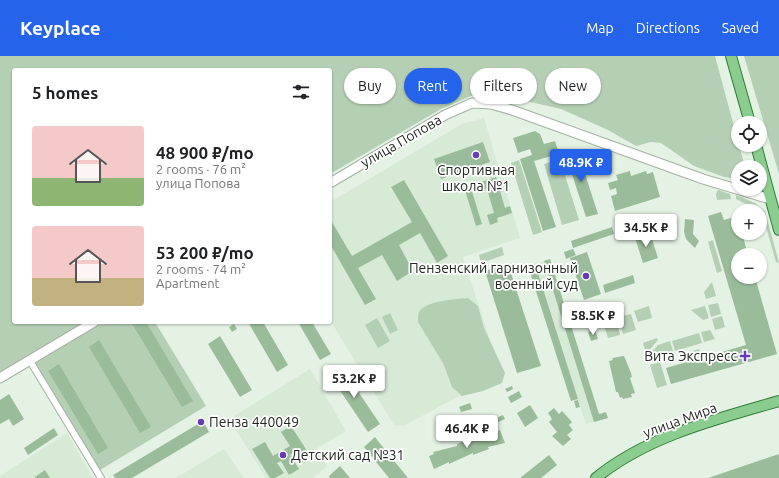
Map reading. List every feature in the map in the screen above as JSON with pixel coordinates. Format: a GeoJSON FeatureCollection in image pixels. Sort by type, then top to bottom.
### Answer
{"type":"FeatureCollection","features":[{"type":"Feature","properties":{"kind":"main road"},"geometry":{"type":"LineString","coordinates":[[731,56],[748,116]]}},
{"type":"Feature","properties":{"kind":"main road"},"geometry":{"type":"LineString","coordinates":[[758,152],[779,230]]}},
{"type":"Feature","properties":{"kind":"main road","name":"улица Мира"},"geometry":{"type":"LineString","coordinates":[[596,478],[643,448],[663,439],[779,401]]}},
{"type":"Feature","properties":{"kind":"street","name":"улица Попова"},"geometry":{"type":"LineString","coordinates":[[332,182],[452,111],[465,105],[478,102],[512,110],[703,179],[770,199]]}},
{"type":"Feature","properties":{"kind":"street"},"geometry":{"type":"LineString","coordinates":[[0,378],[91,324]]}},
{"type":"Feature","properties":{"kind":"street"},"geometry":{"type":"LineString","coordinates":[[30,361],[101,478]]}},
{"type":"Feature","properties":{"kind":"shaded area"},"geometry":{"type":"Polygon","coordinates":[[[0,56],[715,56],[731,116],[731,152],[741,152],[743,160],[731,160],[731,178],[724,177],[694,166],[661,143],[651,142],[636,146],[608,130],[561,109],[537,104],[537,68],[470,68],[470,96],[462,100],[462,68],[404,68],[404,104],[453,104],[441,109],[332,173],[332,68],[12,68],[12,324],[85,324],[0,373],[0,56]]]}},
{"type":"Feature","properties":{"kind":"shaded area"},"geometry":{"type":"Polygon","coordinates":[[[744,56],[779,56],[779,174],[767,134],[767,116],[762,116],[744,56]]]}},
{"type":"Feature","properties":{"kind":"shaded area"},"geometry":{"type":"Polygon","coordinates":[[[484,118],[520,238],[463,257],[501,374],[403,426],[394,425],[332,323],[332,201],[462,124],[484,118]]]}},
{"type":"Feature","properties":{"kind":"shaded area"},"geometry":{"type":"Polygon","coordinates":[[[560,159],[579,220],[562,225],[544,164],[560,159]]]}},
{"type":"Feature","properties":{"kind":"shaded area"},"geometry":{"type":"Polygon","coordinates":[[[519,160],[542,232],[533,235],[511,163],[519,160]]]}},
{"type":"Feature","properties":{"kind":"shaded area"},"geometry":{"type":"Polygon","coordinates":[[[718,190],[730,194],[731,199],[717,200],[716,194],[718,190]]]}},
{"type":"Feature","properties":{"kind":"shaded area"},"geometry":{"type":"Polygon","coordinates":[[[736,196],[738,196],[756,204],[746,204],[736,199],[736,196]]]}},
{"type":"Feature","properties":{"kind":"shaded area"},"geometry":{"type":"Polygon","coordinates":[[[767,218],[779,263],[776,262],[767,230],[767,218]]]}},
{"type":"Feature","properties":{"kind":"shaded area"},"geometry":{"type":"Polygon","coordinates":[[[713,240],[722,271],[717,273],[708,242],[713,240]]]}},
{"type":"Feature","properties":{"kind":"shaded area"},"geometry":{"type":"Polygon","coordinates":[[[502,247],[504,255],[481,263],[479,255],[502,247]]]}},
{"type":"Feature","properties":{"kind":"shaded area"},"geometry":{"type":"Polygon","coordinates":[[[550,259],[599,414],[608,418],[586,424],[578,399],[571,401],[528,266],[550,259]]]}},
{"type":"Feature","properties":{"kind":"shaded area"},"geometry":{"type":"Polygon","coordinates":[[[712,282],[716,296],[706,299],[704,292],[712,282]]]}},
{"type":"Feature","properties":{"kind":"shaded area"},"geometry":{"type":"Polygon","coordinates":[[[468,298],[478,306],[484,328],[505,373],[502,383],[483,391],[462,396],[452,387],[444,365],[418,322],[418,317],[422,308],[428,305],[441,301],[468,298]]]}},
{"type":"Feature","properties":{"kind":"shaded area"},"geometry":{"type":"Polygon","coordinates":[[[718,303],[721,314],[711,317],[708,305],[718,303]]]}},
{"type":"Feature","properties":{"kind":"shaded area"},"geometry":{"type":"Polygon","coordinates":[[[649,306],[652,318],[638,322],[634,311],[649,306]]]}},
{"type":"Feature","properties":{"kind":"shaded area"},"geometry":{"type":"Polygon","coordinates":[[[705,306],[709,318],[703,320],[691,310],[705,306]]]}},
{"type":"Feature","properties":{"kind":"shaded area"},"geometry":{"type":"Polygon","coordinates":[[[390,313],[398,330],[390,334],[382,317],[390,313]]]}},
{"type":"Feature","properties":{"kind":"shaded area"},"geometry":{"type":"Polygon","coordinates":[[[631,314],[636,330],[623,334],[619,317],[631,314]]]}},
{"type":"Feature","properties":{"kind":"shaded area"},"geometry":{"type":"Polygon","coordinates":[[[722,316],[725,327],[715,330],[712,319],[722,316]]]}},
{"type":"Feature","properties":{"kind":"shaded area"},"geometry":{"type":"Polygon","coordinates":[[[377,318],[390,341],[378,348],[365,325],[377,318]]]}},
{"type":"Feature","properties":{"kind":"shaded area"},"geometry":{"type":"Polygon","coordinates":[[[616,318],[620,335],[608,338],[603,322],[616,318]]]}},
{"type":"Feature","properties":{"kind":"shaded area"},"geometry":{"type":"Polygon","coordinates":[[[101,324],[156,324],[206,406],[100,470],[35,363],[101,324]]]}},
{"type":"Feature","properties":{"kind":"shaded area"},"geometry":{"type":"Polygon","coordinates":[[[710,330],[715,339],[704,342],[701,332],[710,330]]]}},
{"type":"Feature","properties":{"kind":"shaded area"},"geometry":{"type":"Polygon","coordinates":[[[699,333],[702,343],[675,351],[672,341],[699,333]]]}},
{"type":"Feature","properties":{"kind":"shaded area"},"geometry":{"type":"Polygon","coordinates":[[[657,338],[658,340],[646,354],[643,343],[657,338]]]}},
{"type":"Feature","properties":{"kind":"shaded area"},"geometry":{"type":"Polygon","coordinates":[[[670,341],[673,351],[649,358],[647,357],[658,345],[670,341]]]}},
{"type":"Feature","properties":{"kind":"shaded area"},"geometry":{"type":"Polygon","coordinates":[[[699,349],[701,355],[682,360],[680,355],[699,349]]]}},
{"type":"Feature","properties":{"kind":"shaded area"},"geometry":{"type":"Polygon","coordinates":[[[660,362],[667,385],[657,388],[650,365],[660,362]]]}},
{"type":"Feature","properties":{"kind":"shaded area"},"geometry":{"type":"Polygon","coordinates":[[[310,369],[346,431],[316,449],[327,466],[313,478],[266,478],[229,419],[310,369]]]}},
{"type":"Feature","properties":{"kind":"shaded area"},"geometry":{"type":"Polygon","coordinates":[[[67,433],[93,478],[0,478],[0,476],[67,433]]]}},
{"type":"Feature","properties":{"kind":"shaded area"},"geometry":{"type":"Polygon","coordinates":[[[224,449],[244,478],[176,478],[224,449]]]}},
{"type":"Feature","properties":{"kind":"building"},"geometry":{"type":"Polygon","coordinates":[[[535,131],[540,134],[544,144],[555,141],[559,154],[534,161],[556,227],[543,231],[520,159],[532,155],[530,149],[518,153],[513,138],[535,131]]]}},
{"type":"Feature","properties":{"kind":"building"},"geometry":{"type":"Polygon","coordinates":[[[483,142],[490,162],[441,179],[434,159],[483,142]]]}},
{"type":"Feature","properties":{"kind":"building"},"geometry":{"type":"Polygon","coordinates":[[[577,149],[598,214],[586,217],[565,153],[577,149]]]}},
{"type":"Feature","properties":{"kind":"building"},"geometry":{"type":"Polygon","coordinates":[[[630,171],[631,176],[646,171],[647,174],[653,172],[660,197],[615,211],[611,196],[617,194],[616,188],[610,190],[608,183],[618,180],[616,175],[630,171]]]}},
{"type":"Feature","properties":{"kind":"building"},"geometry":{"type":"Polygon","coordinates":[[[496,177],[505,208],[510,206],[512,213],[497,218],[498,222],[490,225],[487,215],[494,213],[487,189],[477,192],[475,184],[496,177]]]}},
{"type":"Feature","properties":{"kind":"building"},"geometry":{"type":"Polygon","coordinates":[[[404,180],[448,256],[437,263],[420,233],[399,245],[413,271],[397,281],[382,255],[358,268],[376,299],[365,305],[332,247],[332,222],[352,256],[412,222],[391,187],[404,180]]]}},
{"type":"Feature","properties":{"kind":"building"},"geometry":{"type":"Polygon","coordinates":[[[470,185],[482,224],[476,226],[464,187],[470,185]]]}},
{"type":"Feature","properties":{"kind":"building"},"geometry":{"type":"Polygon","coordinates":[[[721,212],[724,220],[731,218],[731,240],[744,240],[746,248],[731,248],[731,284],[757,284],[777,354],[671,384],[666,368],[746,345],[708,216],[721,212]]]}},
{"type":"Feature","properties":{"kind":"building"},"geometry":{"type":"Polygon","coordinates":[[[685,219],[694,220],[693,234],[699,241],[695,248],[686,239],[684,232],[685,219]]]}},
{"type":"Feature","properties":{"kind":"building"},"geometry":{"type":"Polygon","coordinates":[[[612,227],[614,234],[573,248],[571,241],[612,227]]]}},
{"type":"Feature","properties":{"kind":"building"},"geometry":{"type":"Polygon","coordinates":[[[650,233],[658,258],[643,263],[635,238],[650,233]]]}},
{"type":"Feature","properties":{"kind":"building"},"geometry":{"type":"Polygon","coordinates":[[[573,249],[576,255],[566,259],[564,252],[573,249]]]}},
{"type":"Feature","properties":{"kind":"building","name":"Пензенский гарнизонный военный суд"},"geometry":{"type":"Polygon","coordinates":[[[587,252],[601,294],[584,300],[570,258],[587,252]]]}},
{"type":"Feature","properties":{"kind":"building"},"geometry":{"type":"Polygon","coordinates":[[[550,259],[599,414],[606,412],[608,418],[594,422],[544,261],[550,259]]]}},
{"type":"Feature","properties":{"kind":"building"},"geometry":{"type":"Polygon","coordinates":[[[508,264],[541,366],[517,373],[485,271],[508,264]]]}},
{"type":"Feature","properties":{"kind":"building"},"geometry":{"type":"Polygon","coordinates":[[[535,264],[578,399],[571,401],[528,266],[535,264]]]}},
{"type":"Feature","properties":{"kind":"building"},"geometry":{"type":"Polygon","coordinates":[[[633,275],[635,283],[605,293],[603,285],[633,275]]]}},
{"type":"Feature","properties":{"kind":"building"},"geometry":{"type":"Polygon","coordinates":[[[132,324],[147,324],[193,401],[182,407],[132,324]]]}},
{"type":"Feature","properties":{"kind":"building"},"geometry":{"type":"Polygon","coordinates":[[[234,324],[237,329],[232,332],[229,327],[234,324]]]}},
{"type":"Feature","properties":{"kind":"building"},"geometry":{"type":"Polygon","coordinates":[[[249,324],[264,324],[288,365],[277,372],[249,324]]]}},
{"type":"Feature","properties":{"kind":"building"},"geometry":{"type":"Polygon","coordinates":[[[299,324],[313,324],[331,354],[320,360],[299,324]]]}},
{"type":"Feature","properties":{"kind":"building"},"geometry":{"type":"Polygon","coordinates":[[[595,330],[598,339],[591,341],[588,332],[595,330]]]}},
{"type":"Feature","properties":{"kind":"building"},"geometry":{"type":"Polygon","coordinates":[[[220,336],[252,390],[240,397],[208,344],[220,336]]]}},
{"type":"Feature","properties":{"kind":"building"},"geometry":{"type":"Polygon","coordinates":[[[99,340],[151,427],[140,433],[89,347],[99,340]]]}},
{"type":"Feature","properties":{"kind":"building"},"geometry":{"type":"Polygon","coordinates":[[[624,356],[631,373],[632,377],[630,378],[635,393],[631,394],[632,397],[623,399],[622,397],[620,398],[618,392],[616,392],[609,361],[613,360],[612,358],[624,356]]]}},
{"type":"Feature","properties":{"kind":"building"},"geometry":{"type":"Polygon","coordinates":[[[59,364],[108,448],[98,454],[48,371],[59,364]]]}},
{"type":"Feature","properties":{"kind":"building"},"geometry":{"type":"Polygon","coordinates":[[[341,366],[380,424],[368,432],[329,374],[341,366]]]}},
{"type":"Feature","properties":{"kind":"building"},"geometry":{"type":"Polygon","coordinates":[[[512,386],[513,389],[507,392],[505,389],[512,386]]]}},
{"type":"Feature","properties":{"kind":"building"},"geometry":{"type":"Polygon","coordinates":[[[519,391],[522,397],[511,403],[508,397],[519,391]]]}},
{"type":"Feature","properties":{"kind":"building"},"geometry":{"type":"Polygon","coordinates":[[[9,394],[24,419],[13,426],[9,419],[0,424],[0,400],[9,394]]]}},
{"type":"Feature","properties":{"kind":"building"},"geometry":{"type":"Polygon","coordinates":[[[578,400],[580,407],[576,408],[574,401],[578,400]]]}},
{"type":"Feature","properties":{"kind":"building"},"geometry":{"type":"Polygon","coordinates":[[[470,403],[472,409],[461,412],[459,407],[470,403]]]}},
{"type":"Feature","properties":{"kind":"building"},"geometry":{"type":"Polygon","coordinates":[[[530,405],[538,418],[525,427],[517,413],[530,405]]]}},
{"type":"Feature","properties":{"kind":"building"},"geometry":{"type":"Polygon","coordinates":[[[554,408],[559,414],[562,411],[572,422],[569,425],[573,430],[567,435],[571,439],[563,446],[552,436],[557,432],[549,422],[552,419],[548,413],[554,408]]]}},
{"type":"Feature","properties":{"kind":"building"},"geometry":{"type":"Polygon","coordinates":[[[503,415],[505,419],[496,423],[494,419],[503,415]]]}},
{"type":"Feature","properties":{"kind":"building"},"geometry":{"type":"Polygon","coordinates":[[[203,421],[209,432],[132,478],[115,478],[113,475],[203,421]]]}},
{"type":"Feature","properties":{"kind":"building"},"geometry":{"type":"Polygon","coordinates":[[[291,426],[311,457],[300,463],[293,453],[290,455],[299,469],[289,475],[281,461],[277,463],[284,473],[275,478],[270,478],[252,449],[265,442],[273,456],[290,446],[281,432],[291,426]]]}},
{"type":"Feature","properties":{"kind":"building"},"geometry":{"type":"Polygon","coordinates":[[[54,428],[58,435],[28,455],[24,448],[54,428]]]}},
{"type":"Feature","properties":{"kind":"building"},"geometry":{"type":"Polygon","coordinates":[[[494,430],[495,432],[500,430],[505,443],[488,447],[489,449],[473,455],[473,453],[434,469],[429,456],[434,454],[433,452],[457,446],[457,444],[470,439],[471,441],[494,430]]]}},
{"type":"Feature","properties":{"kind":"building"},"geometry":{"type":"Polygon","coordinates":[[[375,437],[408,478],[389,478],[364,447],[375,437]]]}},
{"type":"Feature","properties":{"kind":"building"},"geometry":{"type":"Polygon","coordinates":[[[779,454],[779,478],[708,478],[779,454]]]}},
{"type":"Feature","properties":{"kind":"building"},"geometry":{"type":"Polygon","coordinates":[[[549,455],[557,465],[541,478],[520,478],[549,455]]]}},
{"type":"Feature","properties":{"kind":"building"},"geometry":{"type":"Polygon","coordinates":[[[340,466],[350,478],[330,478],[329,476],[340,466]]]}},
{"type":"Feature","properties":{"kind":"building"},"geometry":{"type":"Polygon","coordinates":[[[45,470],[50,478],[35,478],[35,477],[45,470]]]}},
{"type":"Feature","properties":{"kind":"place","name":"Спортивная школа №1"},"geometry":{"type":"Point","coordinates":[476,155]}},
{"type":"Feature","properties":{"kind":"place","name":"Пензенский гарнизонный военный суд"},"geometry":{"type":"Point","coordinates":[586,276]}},
{"type":"Feature","properties":{"kind":"place","name":"Вита Экспресс"},"geometry":{"type":"Point","coordinates":[745,356]}},
{"type":"Feature","properties":{"kind":"place","name":"Пенза 440049"},"geometry":{"type":"Point","coordinates":[201,422]}},
{"type":"Feature","properties":{"kind":"place","name":"Детский сад №31"},"geometry":{"type":"Point","coordinates":[283,455]}}]}
